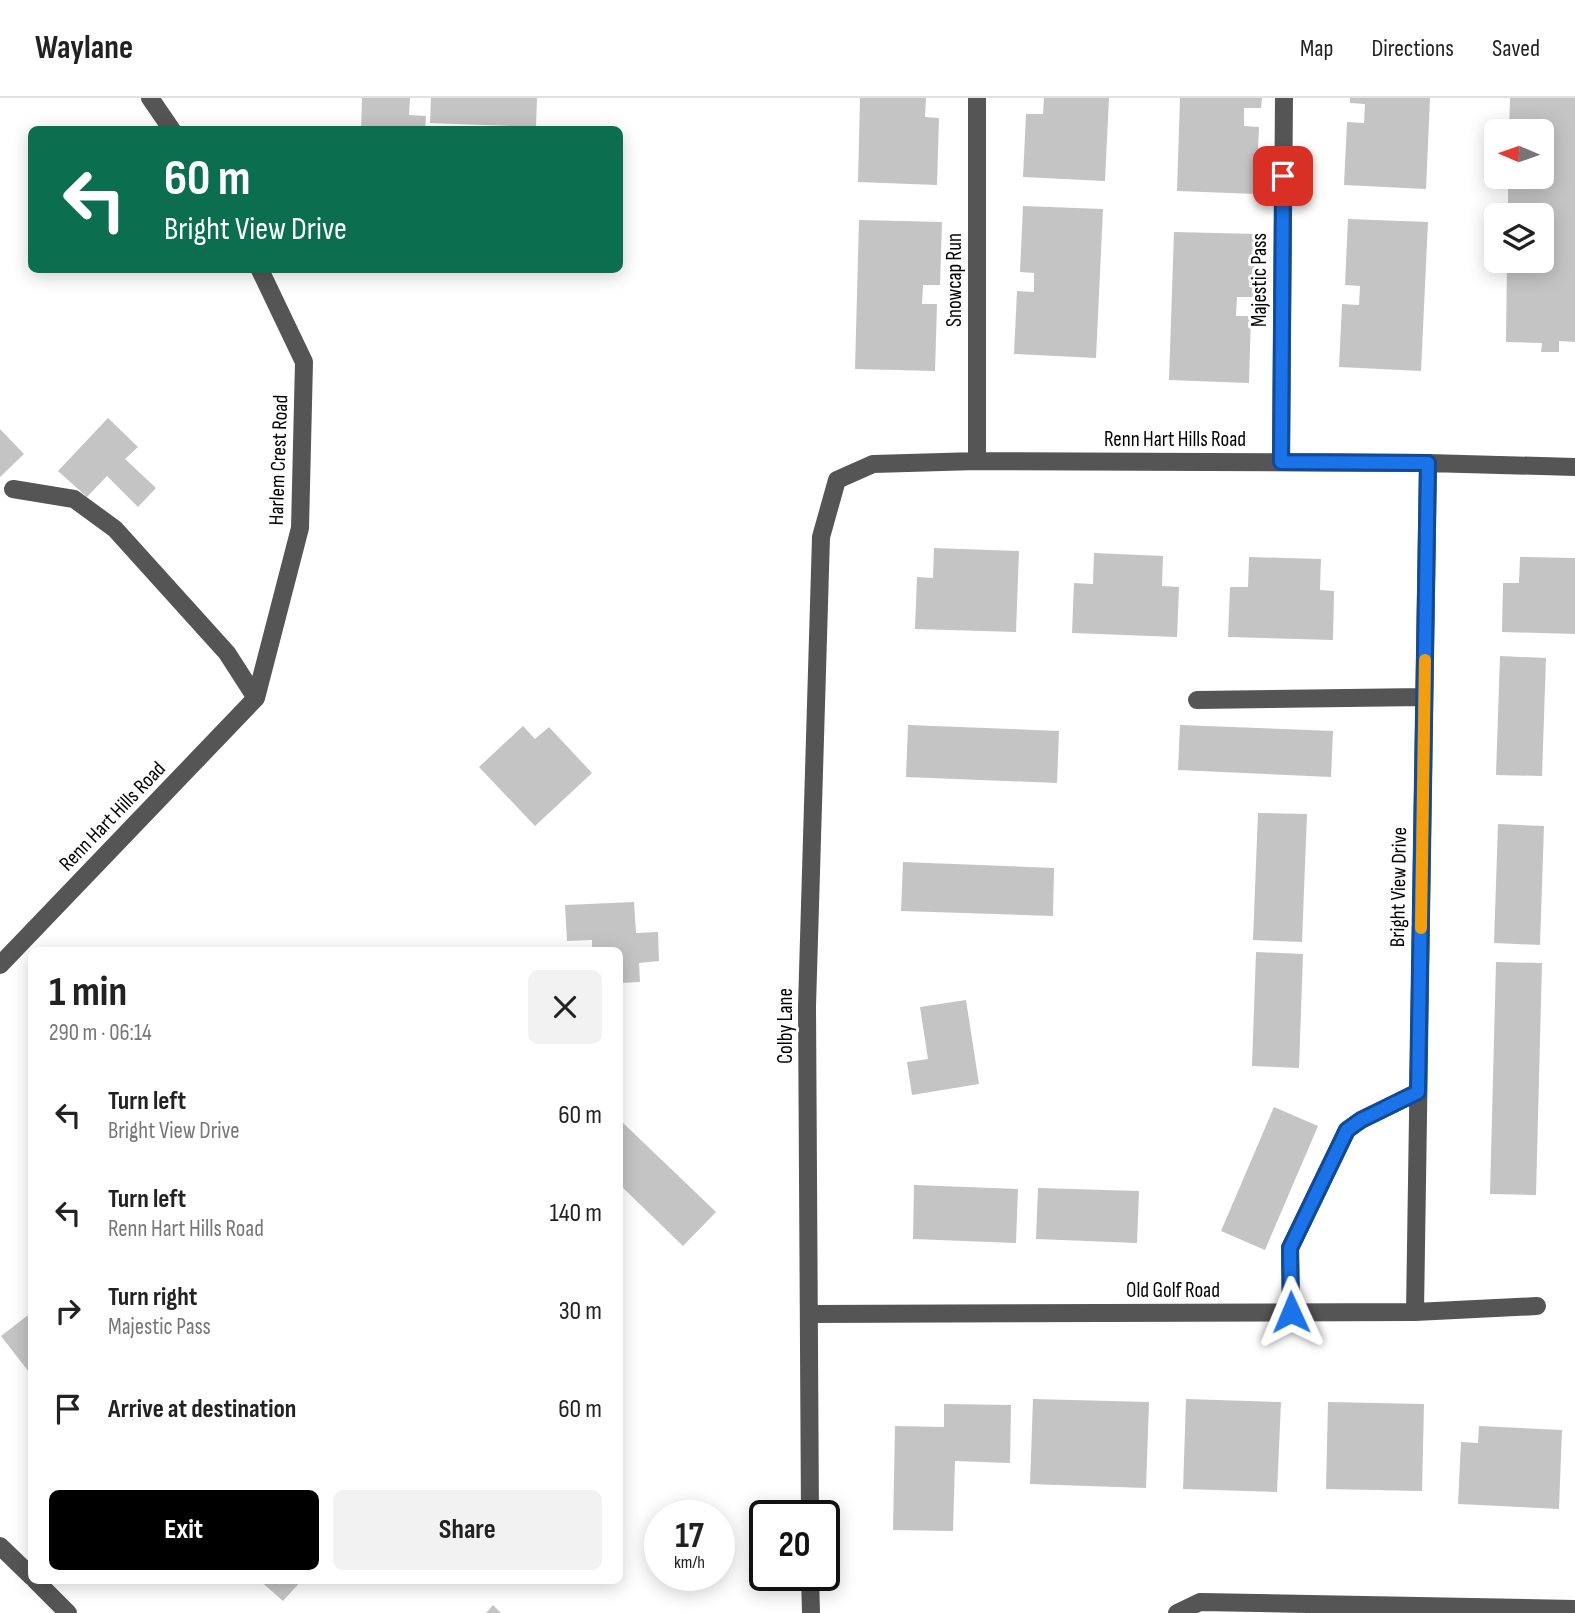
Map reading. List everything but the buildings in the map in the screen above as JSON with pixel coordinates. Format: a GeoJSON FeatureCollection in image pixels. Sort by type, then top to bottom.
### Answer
{"type":"FeatureCollection","features":[{"type":"Feature","properties":{"kind":"street"},"geometry":{"type":"LineString","coordinates":[[150,98],[169,126]]}},
{"type":"Feature","properties":{"kind":"street","name":"Snowcap Run"},"geometry":{"type":"LineString","coordinates":[[976,98],[977,461]]}},
{"type":"Feature","properties":{"kind":"street","name":"Majestic Pass"},"geometry":{"type":"LineString","coordinates":[[1281,462],[1284,98]]}},
{"type":"Feature","properties":{"kind":"street","name":"Harlem Crest Road"},"geometry":{"type":"LineString","coordinates":[[256,698],[300,528],[304,362],[261,273]]}},
{"type":"Feature","properties":{"kind":"street","name":"Renn Hart Hills Road"},"geometry":{"type":"LineString","coordinates":[[821,537],[837,480],[873,464],[977,461],[1281,462],[1575,467]]}},
{"type":"Feature","properties":{"kind":"street","name":"Bright View Drive"},"geometry":{"type":"LineString","coordinates":[[1415,1312],[1428,463]]}},
{"type":"Feature","properties":{"kind":"street"},"geometry":{"type":"LineString","coordinates":[[13,489],[74,499],[115,529],[227,653],[256,698]]}},
{"type":"Feature","properties":{"kind":"street","name":"Colby Lane"},"geometry":{"type":"LineString","coordinates":[[810,1500],[807,1006],[821,537]]}},
{"type":"Feature","properties":{"kind":"street"},"geometry":{"type":"LineString","coordinates":[[1197,700],[1424,697]]}},
{"type":"Feature","properties":{"kind":"street","name":"Renn Hart Hills Road"},"geometry":{"type":"LineString","coordinates":[[0,965],[256,698]]}},
{"type":"Feature","properties":{"kind":"street"},"geometry":{"type":"LineString","coordinates":[[1291,1312],[1290,1248],[1347,1130],[1361,1120],[1418,1092]]}},
{"type":"Feature","properties":{"kind":"street","name":"Old Golf Road"},"geometry":{"type":"LineString","coordinates":[[809,1314],[1415,1312],[1537,1306]]}},
{"type":"Feature","properties":{"kind":"street"},"geometry":{"type":"LineString","coordinates":[[0,1546],[28,1574]]}},
{"type":"Feature","properties":{"kind":"street"},"geometry":{"type":"LineString","coordinates":[[38,1584],[68,1613]]}},
{"type":"Feature","properties":{"kind":"street"},"geometry":{"type":"LineString","coordinates":[[810,1591],[811,1613]]}},
{"type":"Feature","properties":{"kind":"street"},"geometry":{"type":"LineString","coordinates":[[1177,1613],[1200,1602],[1575,1609]]}},
{"type":"Feature","properties":{"kind":"slow traffic"},"geometry":{"type":"LineString","coordinates":[[1421,928],[1425,660]]}},
{"type":"Feature","properties":{"kind":"route"},"geometry":{"type":"LineString","coordinates":[[1283,176],[1281,462],[1428,463],[1418,1092],[1361,1120],[1347,1130],[1290,1248],[1291,1312]]}}]}
